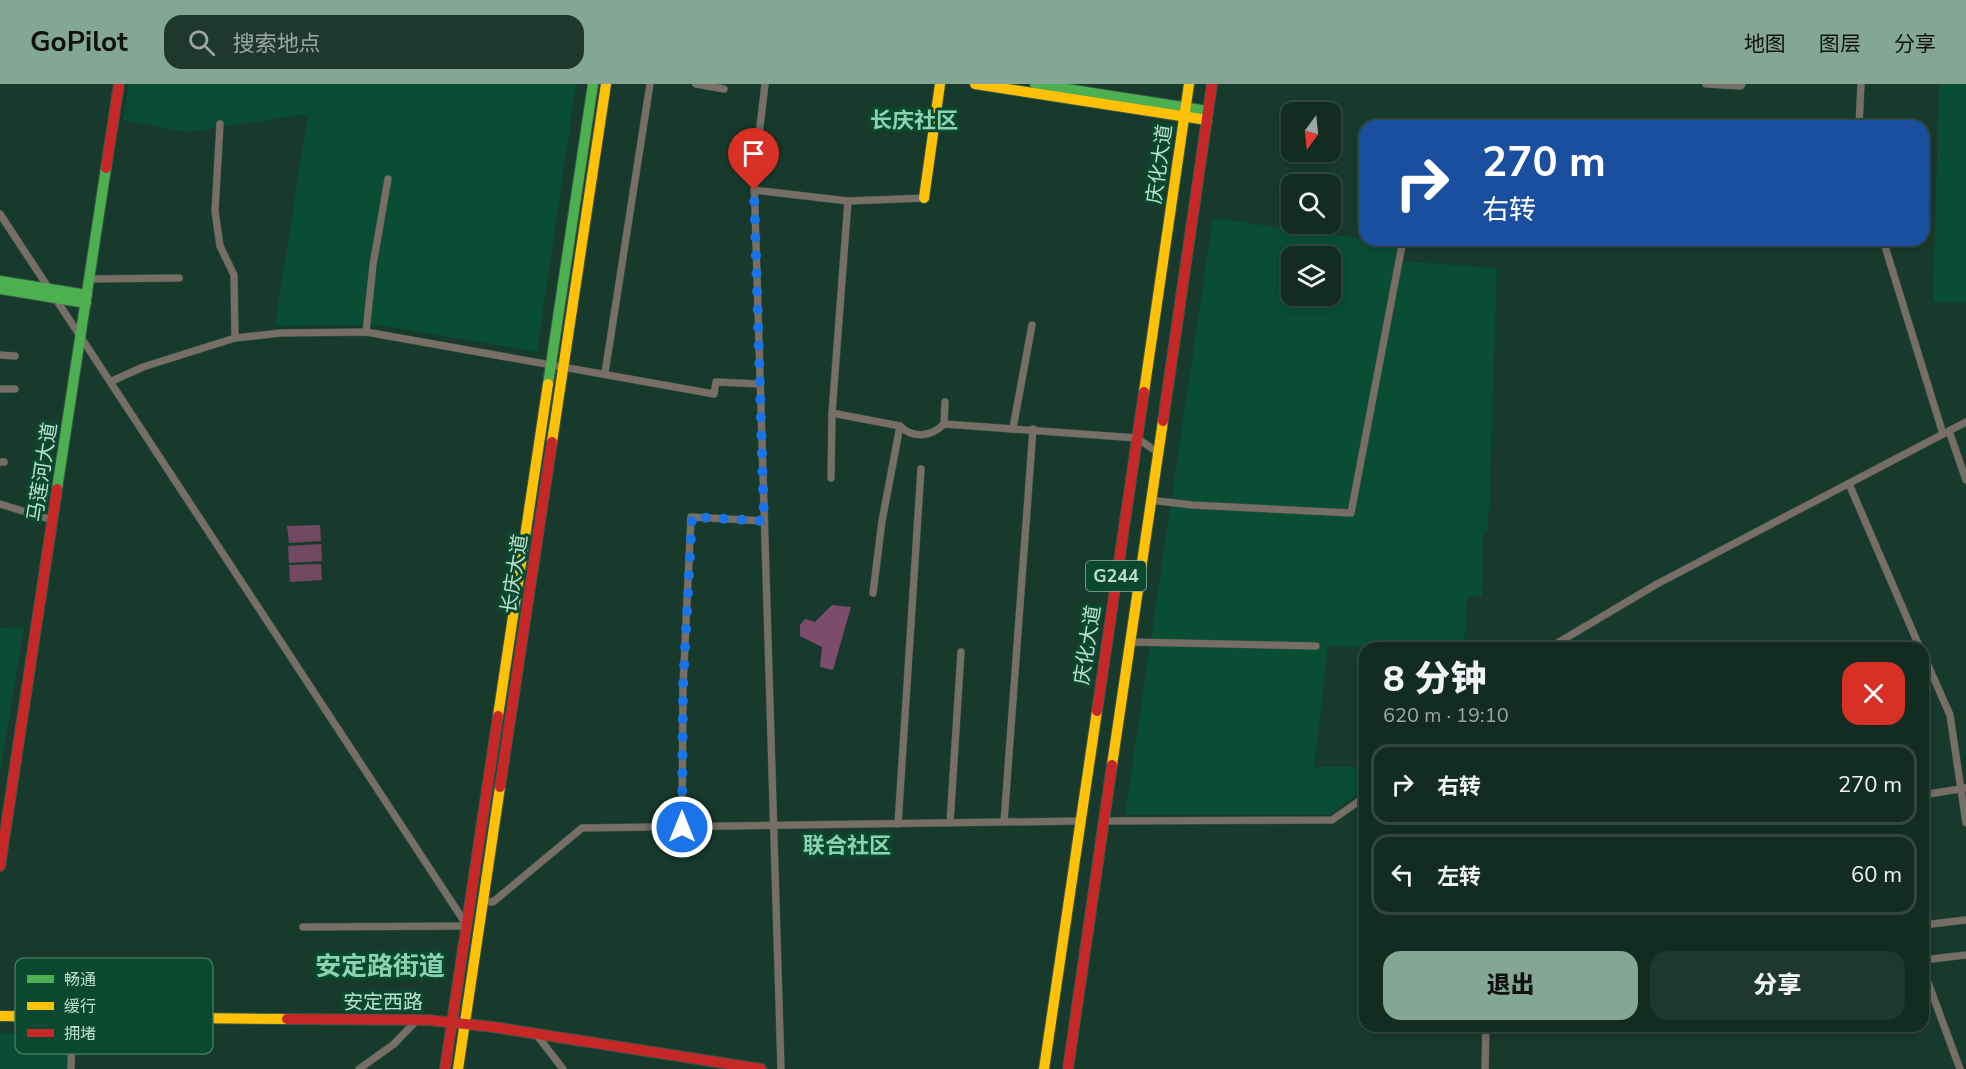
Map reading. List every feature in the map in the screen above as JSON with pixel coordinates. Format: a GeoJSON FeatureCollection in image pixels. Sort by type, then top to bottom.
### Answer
{"type":"FeatureCollection","features":[{"type":"Feature","properties":{"kind":"main road","name":"马莲河大道"},"geometry":{"type":"LineString","coordinates":[[0,866],[112,84]]}},
{"type":"Feature","properties":{"kind":"main road","name":"马莲河大道"},"geometry":{"type":"LineString","coordinates":[[83,298],[89,279],[119,84]]}},
{"type":"Feature","properties":{"kind":"main road","name":"长庆大道"},"geometry":{"type":"LineString","coordinates":[[445,1069],[593,84]]}},
{"type":"Feature","properties":{"kind":"main road","name":"长庆大道"},"geometry":{"type":"LineString","coordinates":[[458,1069],[606,84]]}},
{"type":"Feature","properties":{"kind":"main road"},"geometry":{"type":"LineString","coordinates":[[926,198],[940,84]]}},
{"type":"Feature","properties":{"kind":"main road"},"geometry":{"type":"LineString","coordinates":[[926,198],[944,84]]}},
{"type":"Feature","properties":{"kind":"main road"},"geometry":{"type":"LineString","coordinates":[[975,84],[1184,112]]}},
{"type":"Feature","properties":{"kind":"main road"},"geometry":{"type":"LineString","coordinates":[[1035,84],[1207,116]]}},
{"type":"Feature","properties":{"kind":"main road","name":"庆化大道"},"geometry":{"type":"LineString","coordinates":[[1044,1069],[1189,84]]}},
{"type":"Feature","properties":{"kind":"main road","name":"庆化大道"},"geometry":{"type":"LineString","coordinates":[[1068,1069],[1212,84]]}},
{"type":"Feature","properties":{"kind":"main road"},"geometry":{"type":"LineString","coordinates":[[0,281],[50,293]]}},
{"type":"Feature","properties":{"kind":"main road"},"geometry":{"type":"LineString","coordinates":[[0,289],[83,298]]}},
{"type":"Feature","properties":{"kind":"main road","name":"马莲河大道"},"geometry":{"type":"LineString","coordinates":[[0,822],[46,518],[78,332]]}},
{"type":"Feature","properties":{"kind":"main road","name":"安定西路"},"geometry":{"type":"LineString","coordinates":[[0,1016],[15,1017]]}},
{"type":"Feature","properties":{"kind":"main road","name":"安定西路"},"geometry":{"type":"LineString","coordinates":[[0,1021],[15,1021]]}},
{"type":"Feature","properties":{"kind":"main road","name":"安定西路"},"geometry":{"type":"LineString","coordinates":[[213,1021],[414,1023],[464,1026],[721,1069]]}},
{"type":"Feature","properties":{"kind":"main road","name":"安定西路"},"geometry":{"type":"LineString","coordinates":[[538,1038],[762,1069]]}},
{"type":"Feature","properties":{"kind":"street"},"geometry":{"type":"LineString","coordinates":[[605,373],[650,84]]}},
{"type":"Feature","properties":{"kind":"street"},"geometry":{"type":"LineString","coordinates":[[696,84],[724,89]]}},
{"type":"Feature","properties":{"kind":"street"},"geometry":{"type":"LineString","coordinates":[[765,84],[754,190],[781,1069]]}},
{"type":"Feature","properties":{"kind":"street"},"geometry":{"type":"LineString","coordinates":[[1706,84],[1741,86],[1742,84]]}},
{"type":"Feature","properties":{"kind":"street"},"geometry":{"type":"LineString","coordinates":[[1859,120],[1861,84]]}},
{"type":"Feature","properties":{"kind":"street"},"geometry":{"type":"LineString","coordinates":[[220,124],[215,211],[220,246],[234,275],[235,338]]}},
{"type":"Feature","properties":{"kind":"street"},"geometry":{"type":"LineString","coordinates":[[366,332],[373,265],[388,178]]}},
{"type":"Feature","properties":{"kind":"street"},"geometry":{"type":"LineString","coordinates":[[754,190],[848,201],[926,198]]}},
{"type":"Feature","properties":{"kind":"street"},"geometry":{"type":"LineString","coordinates":[[831,478],[832,413],[848,201]]}},
{"type":"Feature","properties":{"kind":"street"},"geometry":{"type":"LineString","coordinates":[[0,214],[50,293],[112,381],[467,926]]}},
{"type":"Feature","properties":{"kind":"street"},"geometry":{"type":"LineString","coordinates":[[1150,500],[1192,505],[1351,513],[1402,246]]}},
{"type":"Feature","properties":{"kind":"street"},"geometry":{"type":"LineString","coordinates":[[1885,246],[1946,433],[1966,480]]}},
{"type":"Feature","properties":{"kind":"street"},"geometry":{"type":"LineString","coordinates":[[89,279],[179,278]]}},
{"type":"Feature","properties":{"kind":"street"},"geometry":{"type":"LineString","coordinates":[[1013,428],[1032,325]]}},
{"type":"Feature","properties":{"kind":"street"},"geometry":{"type":"LineString","coordinates":[[112,381],[143,367],[235,338],[281,333],[366,332],[563,365],[714,394],[716,382],[760,384]]}},
{"type":"Feature","properties":{"kind":"street"},"geometry":{"type":"LineString","coordinates":[[0,356],[15,356]]}},
{"type":"Feature","properties":{"kind":"street"},"geometry":{"type":"LineString","coordinates":[[0,389],[15,389]]}},
{"type":"Feature","properties":{"kind":"street"},"geometry":{"type":"LineString","coordinates":[[944,424],[945,402]]}},
{"type":"Feature","properties":{"kind":"street"},"geometry":{"type":"LineString","coordinates":[[832,413],[900,426],[906,432],[924,435],[944,424],[1137,438],[1157,452]]}},
{"type":"Feature","properties":{"kind":"street"},"geometry":{"type":"LineString","coordinates":[[1559,642],[1657,584],[1966,422]]}},
{"type":"Feature","properties":{"kind":"street"},"geometry":{"type":"LineString","coordinates":[[873,593],[882,521],[900,426]]}},
{"type":"Feature","properties":{"kind":"street"},"geometry":{"type":"LineString","coordinates":[[1004,822],[1033,429]]}},
{"type":"Feature","properties":{"kind":"street"},"geometry":{"type":"LineString","coordinates":[[898,824],[921,469]]}},
{"type":"Feature","properties":{"kind":"street"},"geometry":{"type":"LineString","coordinates":[[1849,484],[1917,642]]}},
{"type":"Feature","properties":{"kind":"street"},"geometry":{"type":"LineString","coordinates":[[0,504],[46,518]]}},
{"type":"Feature","properties":{"kind":"street"},"geometry":{"type":"LineString","coordinates":[[682,827],[683,687],[692,517],[764,521]]}},
{"type":"Feature","properties":{"kind":"street"},"geometry":{"type":"LineString","coordinates":[[1130,642],[1316,646]]}},
{"type":"Feature","properties":{"kind":"street"},"geometry":{"type":"LineString","coordinates":[[950,823],[961,652]]}},
{"type":"Feature","properties":{"kind":"street"},"geometry":{"type":"LineString","coordinates":[[1929,668],[1950,715],[1964,788],[1966,823]]}},
{"type":"Feature","properties":{"kind":"street"},"geometry":{"type":"LineString","coordinates":[[1929,794],[1964,788]]}},
{"type":"Feature","properties":{"kind":"street"},"geometry":{"type":"LineString","coordinates":[[1103,821],[1332,820],[1359,801]]}},
{"type":"Feature","properties":{"kind":"street"},"geometry":{"type":"LineString","coordinates":[[483,901],[493,902],[582,828],[1079,821]]}},
{"type":"Feature","properties":{"kind":"street"},"geometry":{"type":"LineString","coordinates":[[1929,924],[1966,920]]}},
{"type":"Feature","properties":{"kind":"street"},"geometry":{"type":"LineString","coordinates":[[303,927],[467,926]]}},
{"type":"Feature","properties":{"kind":"street"},"geometry":{"type":"LineString","coordinates":[[1929,959],[1966,955]]}},
{"type":"Feature","properties":{"kind":"street"},"geometry":{"type":"LineString","coordinates":[[1929,985],[1960,1069]]}},
{"type":"Feature","properties":{"kind":"street"},"geometry":{"type":"LineString","coordinates":[[359,1069],[394,1044],[414,1023]]}},
{"type":"Feature","properties":{"kind":"street"},"geometry":{"type":"LineString","coordinates":[[1485,1069],[1486,1032]]}},
{"type":"Feature","properties":{"kind":"street"},"geometry":{"type":"LineString","coordinates":[[538,1038],[563,1069]]}},
{"type":"Feature","properties":{"kind":"street"},"geometry":{"type":"LineString","coordinates":[[71,1054],[71,1069]]}},
{"type":"Feature","properties":{"kind":"shaded area"},"geometry":{"type":"Polygon","coordinates":[[[129,84],[576,84],[537,352],[379,325],[275,326],[308,114],[187,132],[123,120],[129,84]]]}},
{"type":"Feature","properties":{"kind":"shaded area"},"geometry":{"type":"Polygon","coordinates":[[[1939,84],[1966,84],[1966,303],[1933,302],[1939,84]]]}},
{"type":"Feature","properties":{"kind":"shaded area"},"geometry":{"type":"Polygon","coordinates":[[[1213,218],[1281,227],[1281,234],[1329,234],[1359,238],[1359,246],[1401,246],[1398,261],[1497,268],[1488,530],[1483,531],[1482,596],[1467,597],[1464,642],[1359,642],[1359,646],[1328,646],[1314,767],[1359,767],[1359,792],[1329,815],[1125,815],[1213,218]]]}},
{"type":"Feature","properties":{"kind":"shaded area"},"geometry":{"type":"Polygon","coordinates":[[[320,525],[321,541],[289,543],[287,526],[320,525]]]}},
{"type":"Feature","properties":{"kind":"shaded area"},"geometry":{"type":"Polygon","coordinates":[[[321,544],[322,561],[289,563],[288,546],[321,544]]]}},
{"type":"Feature","properties":{"kind":"shaded area"},"geometry":{"type":"Polygon","coordinates":[[[321,564],[322,580],[290,582],[289,565],[321,564]]]}},
{"type":"Feature","properties":{"kind":"shaded area"},"geometry":{"type":"Polygon","coordinates":[[[832,605],[851,607],[833,670],[820,667],[822,647],[800,636],[800,625],[805,619],[815,622],[832,605]]]}},
{"type":"Feature","properties":{"kind":"shaded area"},"geometry":{"type":"Polygon","coordinates":[[[24,627],[0,771],[0,628],[24,627]]]}},
{"type":"Feature","properties":{"kind":"shaded area"},"geometry":{"type":"Polygon","coordinates":[[[0,1033],[15,1034],[15,1054],[67,1054],[67,1069],[0,1069],[0,1033]]]}},
{"type":"Feature","properties":{"kind":"traffic: fast"},"geometry":{"type":"LineString","coordinates":[[548,384],[593,84]]}},
{"type":"Feature","properties":{"kind":"traffic: fast"},"geometry":{"type":"LineString","coordinates":[[1035,84],[1208,111]]}},
{"type":"Feature","properties":{"kind":"traffic: fast"},"geometry":{"type":"LineString","coordinates":[[57,489],[106,168]]}},
{"type":"Feature","properties":{"kind":"traffic: fast"},"geometry":{"type":"LineString","coordinates":[[0,281],[87,295]]}},
{"type":"Feature","properties":{"kind":"traffic: fast"},"geometry":{"type":"LineString","coordinates":[[0,289],[86,303]]}},
{"type":"Feature","properties":{"kind":"traffic: slow"},"geometry":{"type":"LineString","coordinates":[[552,442],[606,84]]}},
{"type":"Feature","properties":{"kind":"traffic: slow"},"geometry":{"type":"LineString","coordinates":[[924,198],[940,84]]}},
{"type":"Feature","properties":{"kind":"traffic: slow"},"geometry":{"type":"LineString","coordinates":[[975,84],[1207,120]]}},
{"type":"Feature","properties":{"kind":"traffic: slow"},"geometry":{"type":"LineString","coordinates":[[1144,392],[1189,84]]}},
{"type":"Feature","properties":{"kind":"traffic: slow"},"geometry":{"type":"LineString","coordinates":[[498,716],[548,384]]}},
{"type":"Feature","properties":{"kind":"traffic: slow"},"geometry":{"type":"LineString","coordinates":[[1112,765],[1163,421]]}},
{"type":"Feature","properties":{"kind":"traffic: slow"},"geometry":{"type":"LineString","coordinates":[[1044,1069],[1097,711]]}},
{"type":"Feature","properties":{"kind":"traffic: slow"},"geometry":{"type":"LineString","coordinates":[[458,1069],[500,787]]}},
{"type":"Feature","properties":{"kind":"traffic: slow"},"geometry":{"type":"LineString","coordinates":[[0,1016],[15,1016]]}},
{"type":"Feature","properties":{"kind":"traffic: slow"},"geometry":{"type":"LineString","coordinates":[[213,1018],[287,1019]]}},
{"type":"Feature","properties":{"kind":"traffic: jam"},"geometry":{"type":"LineString","coordinates":[[106,168],[119,84]]}},
{"type":"Feature","properties":{"kind":"traffic: jam"},"geometry":{"type":"LineString","coordinates":[[1163,421],[1212,84]]}},
{"type":"Feature","properties":{"kind":"traffic: jam"},"geometry":{"type":"LineString","coordinates":[[1097,711],[1144,392]]}},
{"type":"Feature","properties":{"kind":"traffic: jam"},"geometry":{"type":"LineString","coordinates":[[500,787],[552,442]]}},
{"type":"Feature","properties":{"kind":"traffic: jam"},"geometry":{"type":"LineString","coordinates":[[0,866],[57,489]]}},
{"type":"Feature","properties":{"kind":"traffic: jam"},"geometry":{"type":"LineString","coordinates":[[445,1069],[498,716]]}},
{"type":"Feature","properties":{"kind":"traffic: jam"},"geometry":{"type":"LineString","coordinates":[[1068,1069],[1112,765]]}},
{"type":"Feature","properties":{"kind":"traffic: jam"},"geometry":{"type":"LineString","coordinates":[[287,1019],[428,1020],[493,1027],[761,1069]]}},
{"type":"Feature","properties":{"kind":"district","name":"长庆社区"},"geometry":{"type":"Point","coordinates":[914,120]}},
{"type":"Feature","properties":{"kind":"district","name":"联合社区"},"geometry":{"type":"Point","coordinates":[847,845]}},
{"type":"Feature","properties":{"kind":"district","name":"安定路街道"},"geometry":{"type":"Point","coordinates":[380,966]}},
{"type":"Feature","properties":{"kind":"route"},"geometry":{"type":"LineString","coordinates":[[682,827],[683,687],[692,517],[764,521],[754,190]]}}]}
